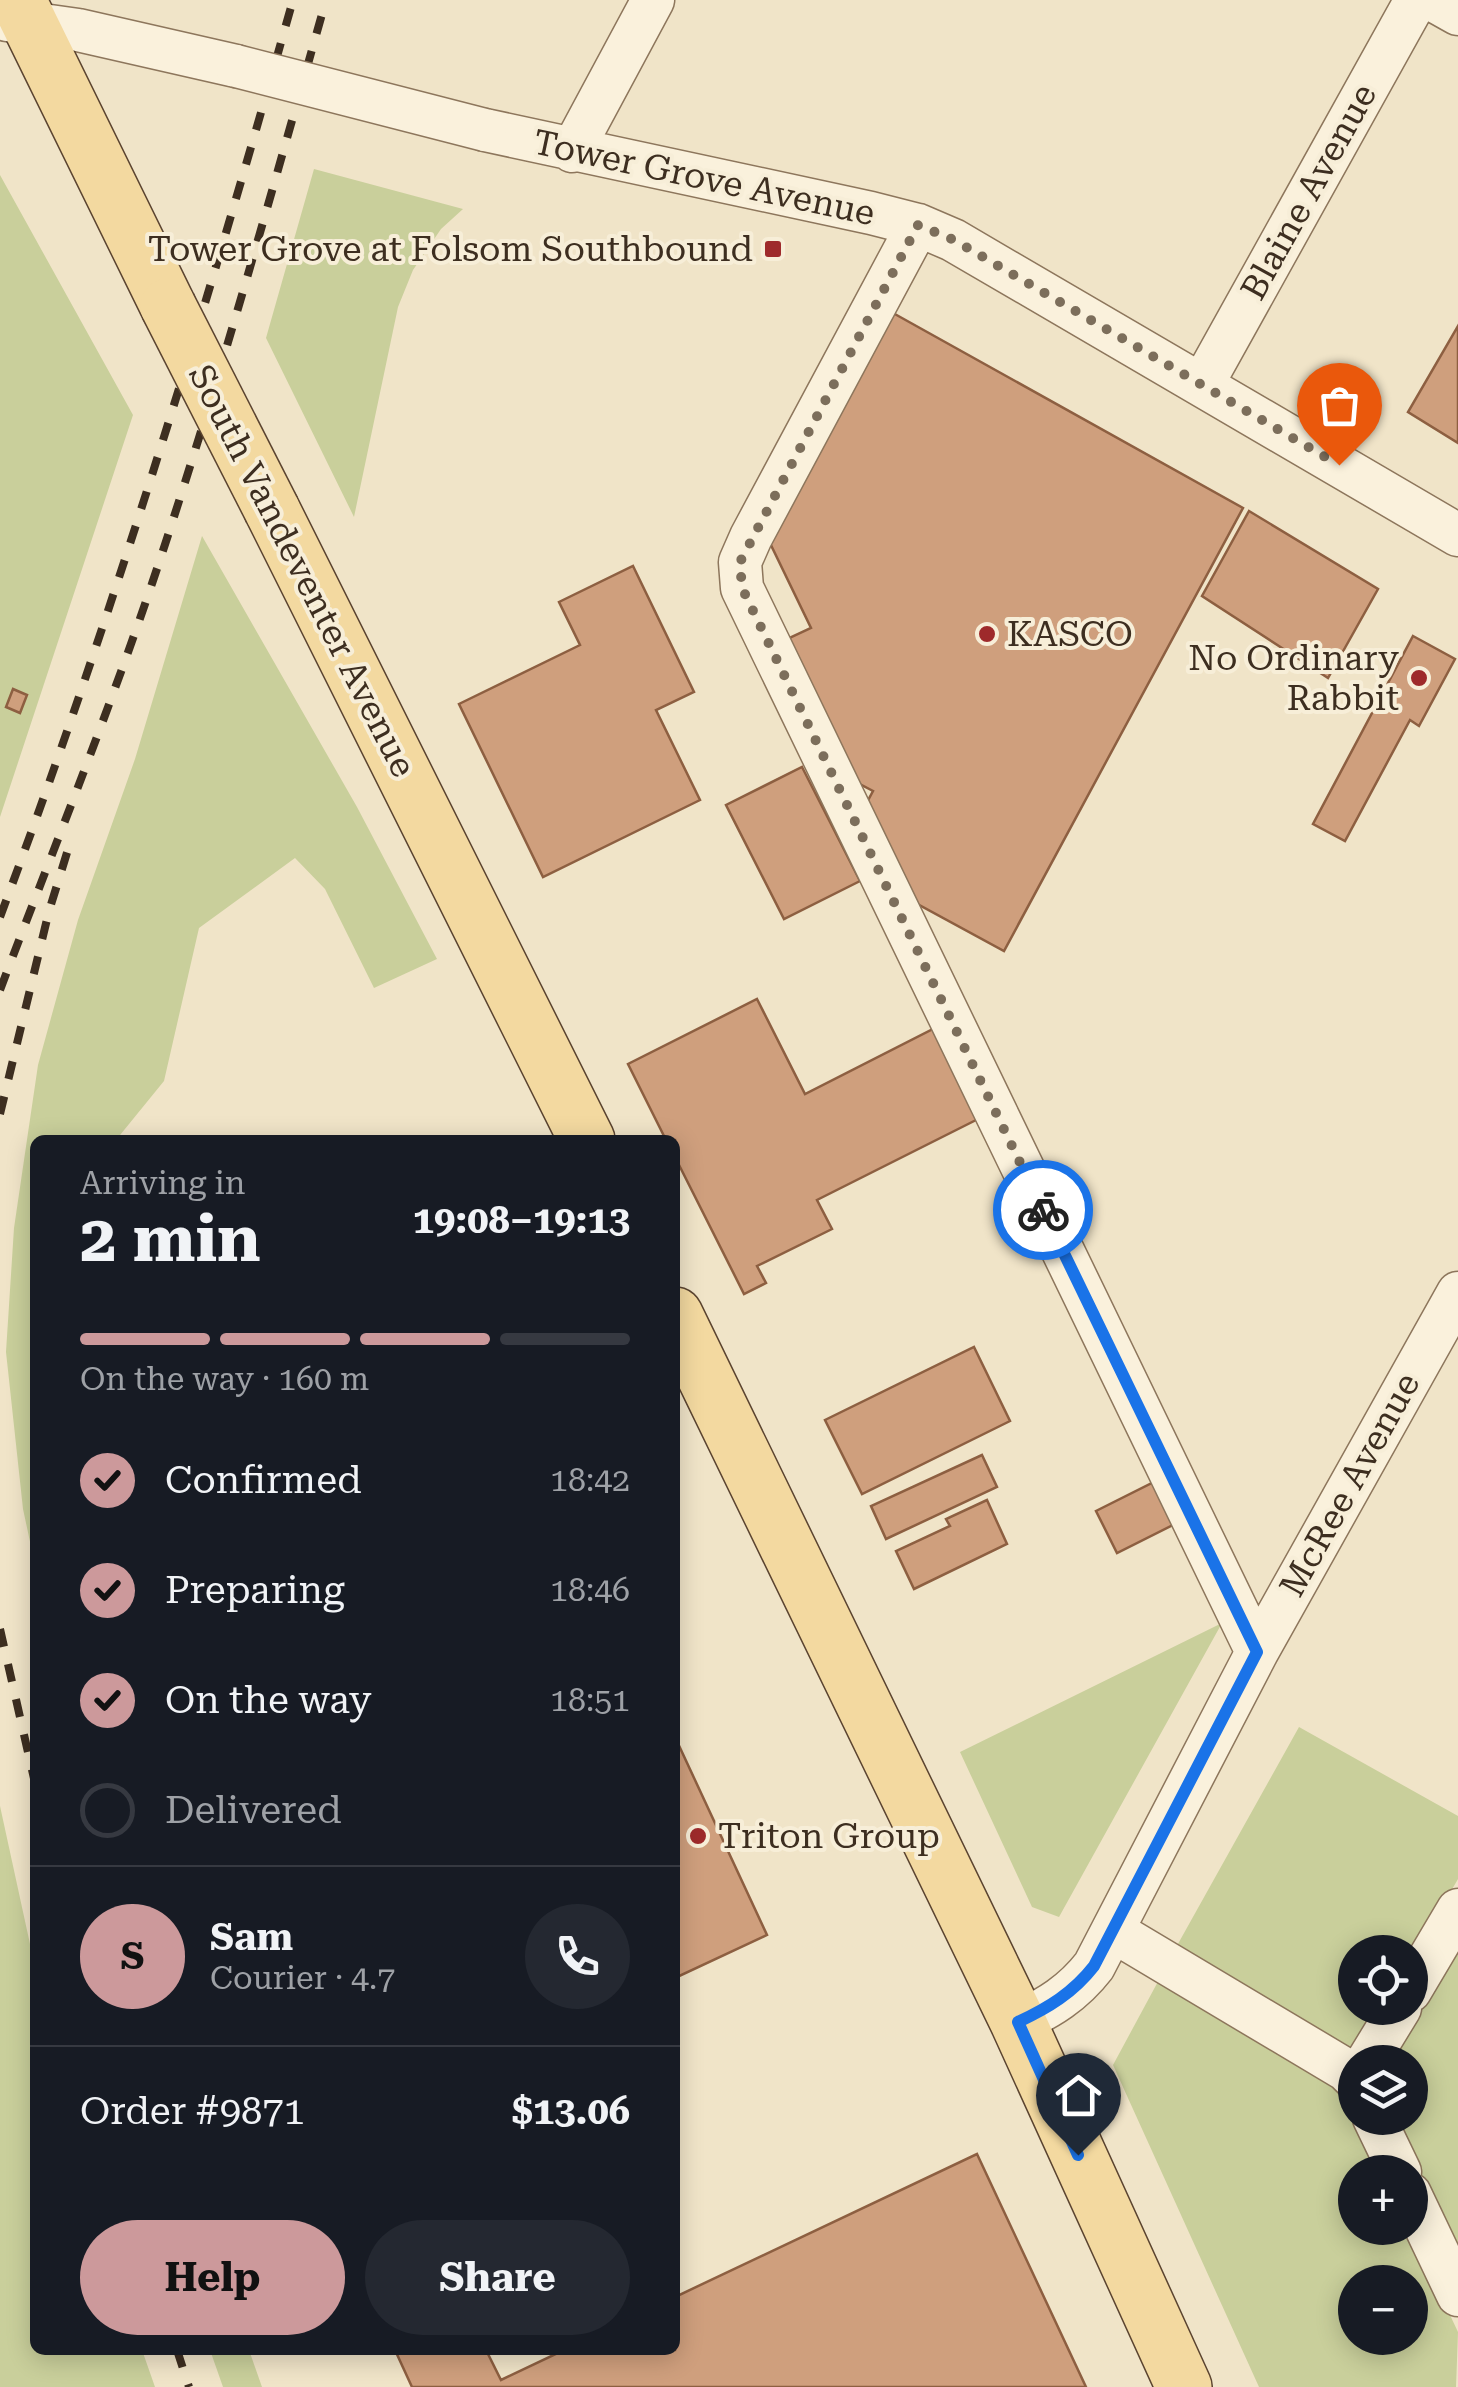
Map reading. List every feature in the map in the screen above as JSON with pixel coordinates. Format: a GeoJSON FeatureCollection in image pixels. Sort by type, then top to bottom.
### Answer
{"type":"FeatureCollection","features":[{"type":"Feature","properties":{"kind":"main road","name":"South Vandeventer Avenue"},"geometry":{"type":"LineString","coordinates":[[16,14],[168,306],[585,1135]]}},
{"type":"Feature","properties":{"kind":"main road"},"geometry":{"type":"LineString","coordinates":[[680,1326],[1018,2022],[1184,2387]]}},
{"type":"Feature","properties":{"kind":"street"},"geometry":{"type":"LineString","coordinates":[[572,151],[653,0]]}},
{"type":"Feature","properties":{"kind":"street","name":"Blaine Avenue"},"geometry":{"type":"LineString","coordinates":[[1202,385],[1416,0]]}},
{"type":"Feature","properties":{"kind":"street"},"geometry":{"type":"LineString","coordinates":[[1434,0],[1458,14]]}},
{"type":"Feature","properties":{"kind":"street","name":"Tower Grove Avenue"},"geometry":{"type":"LineString","coordinates":[[16,14],[572,151],[918,225],[954,240],[1458,535]]}},
{"type":"Feature","properties":{"kind":"street"},"geometry":{"type":"LineString","coordinates":[[918,225],[751,538],[740,562],[742,588],[1257,1652]]}},
{"type":"Feature","properties":{"kind":"street","name":"McRee Avenue"},"geometry":{"type":"LineString","coordinates":[[1018,2022],[1049,2008],[1094,1966],[1257,1652],[1458,1293]]}},
{"type":"Feature","properties":{"kind":"street"},"geometry":{"type":"LineString","coordinates":[[1428,1961],[1458,1910]]}},
{"type":"Feature","properties":{"kind":"street"},"geometry":{"type":"LineString","coordinates":[[1113,1932],[1338,2065]]}},
{"type":"Feature","properties":{"kind":"street"},"geometry":{"type":"LineString","coordinates":[[1428,2232],[1458,2295]]}},
{"type":"Feature","properties":{"kind":"green space"},"geometry":{"type":"Polygon","coordinates":[[[314,169],[463,209],[441,229],[413,270],[398,307],[354,517],[266,338],[314,169]]]}},
{"type":"Feature","properties":{"kind":"green space"},"geometry":{"type":"Polygon","coordinates":[[[0,175],[133,415],[0,817],[0,175]]]}},
{"type":"Feature","properties":{"kind":"green space"},"geometry":{"type":"Polygon","coordinates":[[[202,536],[357,807],[437,959],[374,988],[325,889],[295,858],[199,928],[164,1081],[120,1135],[30,1135],[30,1542],[6,1352],[14,1228],[38,1065],[78,920],[135,759],[202,536]]]}},
{"type":"Feature","properties":{"kind":"green space"},"geometry":{"type":"Polygon","coordinates":[[[1222,1623],[1059,1917],[1032,1907],[960,1752],[1222,1623]]]}},
{"type":"Feature","properties":{"kind":"green space"},"geometry":{"type":"Polygon","coordinates":[[[1299,1727],[1458,1816],[1458,1879],[1426,1935],[1338,1935],[1338,2025],[1374,2025],[1362,2045],[1338,2046],[1174,1951],[1299,1727]]]}},
{"type":"Feature","properties":{"kind":"green space"},"geometry":{"type":"Polygon","coordinates":[[[0,1806],[30,1944],[30,2355],[144,2355],[155,2387],[0,2387],[0,1806]]]}},
{"type":"Feature","properties":{"kind":"green space"},"geometry":{"type":"Polygon","coordinates":[[[1458,1941],[1458,2269],[1428,2204],[1428,2155],[1405,2155],[1396,2135],[1428,2135],[1428,2045],[1397,2045],[1409,2025],[1428,2025],[1428,1992],[1458,1941]]]}},
{"type":"Feature","properties":{"kind":"green space"},"geometry":{"type":"Polygon","coordinates":[[[1161,1976],[1338,2085],[1338,2135],[1366,2135],[1375,2155],[1338,2155],[1338,2245],[1417,2245],[1426,2265],[1338,2265],[1338,2355],[1428,2355],[1428,2268],[1458,2332],[1456,2387],[1259,2387],[1113,2065],[1161,1976]]]}},
{"type":"Feature","properties":{"kind":"green space"},"geometry":{"type":"Polygon","coordinates":[[[212,2355],[251,2355],[262,2387],[223,2387],[212,2355]]]}},
{"type":"Feature","properties":{"kind":"building","name":"KASCO"},"geometry":{"type":"Polygon","coordinates":[[[893,313],[1243,508],[1004,951],[912,901],[865,806],[873,791],[854,781],[787,639],[811,628],[769,541],[893,313]]]}},
{"type":"Feature","properties":{"kind":"building"},"geometry":{"type":"Polygon","coordinates":[[[1458,326],[1458,443],[1408,412],[1458,326]]]}},
{"type":"Feature","properties":{"kind":"building"},"geometry":{"type":"Polygon","coordinates":[[[1249,511],[1378,589],[1328,678],[1202,596],[1249,511]]]}},
{"type":"Feature","properties":{"kind":"building"},"geometry":{"type":"Polygon","coordinates":[[[633,566],[694,692],[656,710],[700,800],[543,877],[459,704],[580,645],[559,602],[633,566]]]}},
{"type":"Feature","properties":{"kind":"building"},"geometry":{"type":"Polygon","coordinates":[[[1413,636],[1455,659],[1419,726],[1410,720],[1345,841],[1313,824],[1413,636]]]}},
{"type":"Feature","properties":{"kind":"building"},"geometry":{"type":"Polygon","coordinates":[[[13,689],[27,695],[20,713],[6,707],[13,689]]]}},
{"type":"Feature","properties":{"kind":"building"},"geometry":{"type":"Polygon","coordinates":[[[802,767],[860,881],[784,919],[726,805],[802,767]]]}},
{"type":"Feature","properties":{"kind":"building"},"geometry":{"type":"Polygon","coordinates":[[[757,999],[805,1094],[937,1027],[982,1117],[817,1200],[832,1229],[757,1266],[766,1283],[744,1294],[680,1167],[680,1135],[664,1135],[628,1064],[757,999]]]}},
{"type":"Feature","properties":{"kind":"building"},"geometry":{"type":"Polygon","coordinates":[[[974,1347],[1010,1421],[862,1494],[825,1420],[974,1347]]]}},
{"type":"Feature","properties":{"kind":"building"},"geometry":{"type":"Polygon","coordinates":[[[982,1455],[997,1487],[886,1539],[871,1506],[982,1455]]]}},
{"type":"Feature","properties":{"kind":"building"},"geometry":{"type":"Polygon","coordinates":[[[1154,1482],[1175,1524],[1117,1553],[1096,1511],[1154,1482]]]}},
{"type":"Feature","properties":{"kind":"building"},"geometry":{"type":"Polygon","coordinates":[[[987,1500],[1007,1544],[914,1589],[896,1551],[950,1526],[946,1519],[987,1500]]]}},
{"type":"Feature","properties":{"kind":"building","name":"Triton Group"},"geometry":{"type":"Polygon","coordinates":[[[680,1748],[767,1935],[680,1976],[680,1748]]]}},
{"type":"Feature","properties":{"kind":"building"},"geometry":{"type":"Polygon","coordinates":[[[977,2154],[1086,2387],[412,2387],[397,2355],[488,2355],[501,2380],[554,2355],[680,2355],[680,2295],[977,2154]]]}},
{"type":"Feature","properties":{"kind":"railway"},"geometry":{"type":"LineString","coordinates":[[0,917],[156,462],[293,0]]}},
{"type":"Feature","properties":{"kind":"railway"},"geometry":{"type":"LineString","coordinates":[[0,990],[151,587],[231,331],[326,0]]}},
{"type":"Feature","properties":{"kind":"railway"},"geometry":{"type":"LineString","coordinates":[[0,1114],[49,911],[70,843]]}},
{"type":"Feature","properties":{"kind":"railway"},"geometry":{"type":"LineString","coordinates":[[0,1629],[30,1761]]}},
{"type":"Feature","properties":{"kind":"railway"},"geometry":{"type":"LineString","coordinates":[[179,2355],[189,2387]]}},
{"type":"Feature","properties":{"kind":"way so far"},"geometry":{"type":"LineString","coordinates":[[1043,1210],[742,588],[740,562],[918,225],[954,240],[1339,465]]}},
{"type":"Feature","properties":{"kind":"place","name":"Tower Grove at Folsom Southbound"},"geometry":{"type":"Point","coordinates":[773,249]}},
{"type":"Feature","properties":{"kind":"place","name":"KASCO"},"geometry":{"type":"Point","coordinates":[987,634]}},
{"type":"Feature","properties":{"kind":"place","name":"No Ordinary Rabbit"},"geometry":{"type":"Point","coordinates":[1419,678]}},
{"type":"Feature","properties":{"kind":"place","name":"Triton Group"},"geometry":{"type":"Point","coordinates":[698,1836]}},
{"type":"Feature","properties":{"kind":"route"},"geometry":{"type":"LineString","coordinates":[[1043,1210],[1257,1652],[1094,1966],[1049,2008],[1018,2022],[1078,2155]]}}]}
